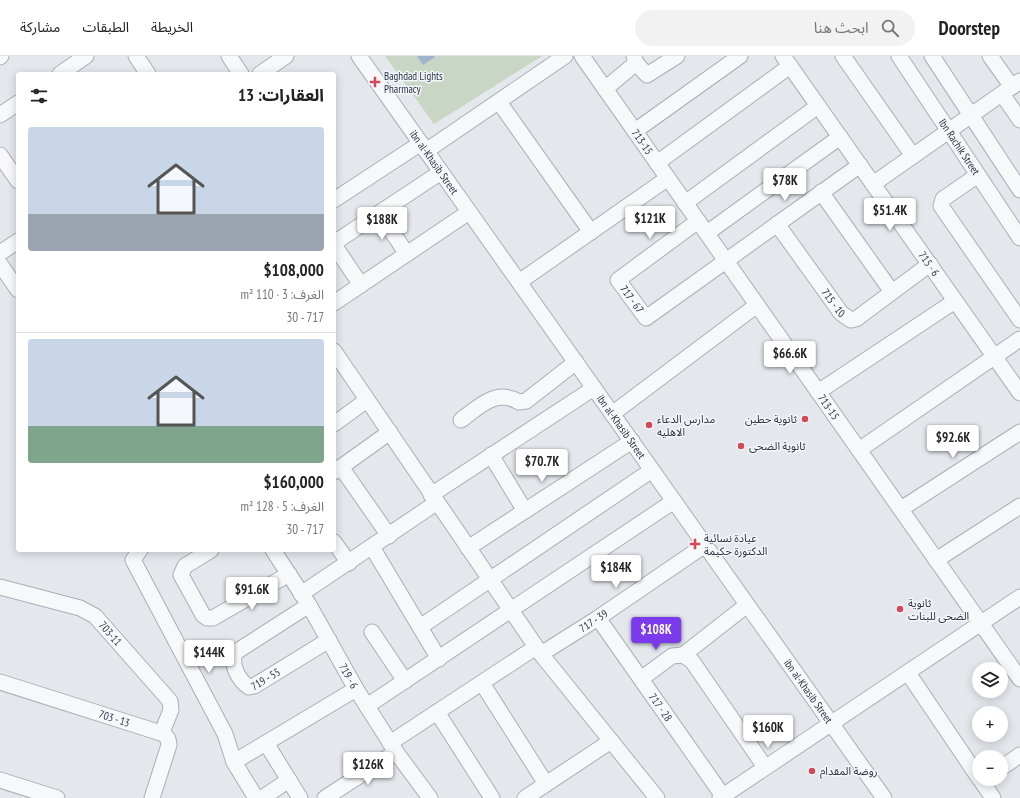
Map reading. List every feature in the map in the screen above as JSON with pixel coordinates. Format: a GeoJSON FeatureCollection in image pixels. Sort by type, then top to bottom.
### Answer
{"type":"FeatureCollection","features":[{"type":"Feature","properties":{"kind":"street"},"geometry":{"type":"LineString","coordinates":[[63,72],[86,56]]}},
{"type":"Feature","properties":{"kind":"street"},"geometry":{"type":"LineString","coordinates":[[136,56],[147,72]]}},
{"type":"Feature","properties":{"kind":"street"},"geometry":{"type":"LineString","coordinates":[[228,56],[240,72]]}},
{"type":"Feature","properties":{"kind":"street"},"geometry":{"type":"LineString","coordinates":[[263,72],[286,56]]}},
{"type":"Feature","properties":{"kind":"street","name":"ibn al-Khasib Street"},"geometry":{"type":"LineString","coordinates":[[359,56],[884,798]]}},
{"type":"Feature","properties":{"kind":"street"},"geometry":{"type":"LineString","coordinates":[[337,193],[424,147],[499,102],[565,56]]}},
{"type":"Feature","properties":{"kind":"street","name":"713-15"},"geometry":{"type":"LineString","coordinates":[[582,56],[1020,679]]}},
{"type":"Feature","properties":{"kind":"street"},"geometry":{"type":"LineString","coordinates":[[605,89],[635,60],[647,75],[654,73],[677,56]]}},
{"type":"Feature","properties":{"kind":"street"},"geometry":{"type":"LineString","coordinates":[[635,131],[740,56]]}},
{"type":"Feature","properties":{"kind":"street"},"geometry":{"type":"LineString","coordinates":[[843,56],[913,156]]}},
{"type":"Feature","properties":{"kind":"street","name":"Ibn Rachik Street"},"geometry":{"type":"LineString","coordinates":[[899,56],[1020,238]]}},
{"type":"Feature","properties":{"kind":"street"},"geometry":{"type":"LineString","coordinates":[[932,56],[1020,190]]}},
{"type":"Feature","properties":{"kind":"street"},"geometry":{"type":"LineString","coordinates":[[990,56],[1011,87],[1020,120]]}},
{"type":"Feature","properties":{"kind":"street"},"geometry":{"type":"LineString","coordinates":[[657,163],[786,61]]}},
{"type":"Feature","properties":{"kind":"street","name":"715 - 6"},"geometry":{"type":"LineString","coordinates":[[786,61],[1020,393]]}},
{"type":"Feature","properties":{"kind":"street"},"geometry":{"type":"LineString","coordinates":[[873,184],[1011,87]]}},
{"type":"Feature","properties":{"kind":"street"},"geometry":{"type":"LineString","coordinates":[[499,102],[591,232]]}},
{"type":"Feature","properties":{"kind":"street"},"geometry":{"type":"LineString","coordinates":[[0,115],[16,104]]}},
{"type":"Feature","properties":{"kind":"street"},"geometry":{"type":"LineString","coordinates":[[685,203],[818,106]]}},
{"type":"Feature","properties":{"kind":"street"},"geometry":{"type":"LineString","coordinates":[[702,227],[840,137]]}},
{"type":"Feature","properties":{"kind":"street"},"geometry":{"type":"LineString","coordinates":[[0,156],[16,174]]}},
{"type":"Feature","properties":{"kind":"street"},"geometry":{"type":"LineString","coordinates":[[726,260],[860,165]]}},
{"type":"Feature","properties":{"kind":"street"},"geometry":{"type":"LineString","coordinates":[[336,243],[441,172]]}},
{"type":"Feature","properties":{"kind":"street"},"geometry":{"type":"LineString","coordinates":[[978,175],[943,199],[941,206],[1020,320]]}},
{"type":"Feature","properties":{"kind":"street"},"geometry":{"type":"LineString","coordinates":[[519,282],[668,178]]}},
{"type":"Feature","properties":{"kind":"street"},"geometry":{"type":"LineString","coordinates":[[821,192],[892,292]]}},
{"type":"Feature","properties":{"kind":"street"},"geometry":{"type":"LineString","coordinates":[[336,302],[469,212]]}},
{"type":"Feature","properties":{"kind":"street"},"geometry":{"type":"LineString","coordinates":[[379,213],[407,254]]}},
{"type":"Feature","properties":{"kind":"street","name":"715 - 10"},"geometry":{"type":"LineString","coordinates":[[777,224],[841,313],[850,320],[856,319],[930,264]]}},
{"type":"Feature","properties":{"kind":"street","name":"717 - 67"},"geometry":{"type":"LineString","coordinates":[[702,227],[618,280],[646,318],[726,260]]}},
{"type":"Feature","properties":{"kind":"street"},"geometry":{"type":"LineString","coordinates":[[0,253],[16,242]]}},
{"type":"Feature","properties":{"kind":"street"},"geometry":{"type":"LineString","coordinates":[[336,247],[361,285]]}},
{"type":"Feature","properties":{"kind":"street"},"geometry":{"type":"LineString","coordinates":[[0,264],[16,287]]}},
{"type":"Feature","properties":{"kind":"street"},"geometry":{"type":"LineString","coordinates":[[818,392],[955,301]]}},
{"type":"Feature","properties":{"kind":"street"},"geometry":{"type":"LineString","coordinates":[[612,414],[757,305]]}},
{"type":"Feature","properties":{"kind":"street"},"geometry":{"type":"LineString","coordinates":[[859,450],[1020,339]]}},
{"type":"Feature","properties":{"kind":"street"},"geometry":{"type":"LineString","coordinates":[[336,354],[538,650],[657,798]]}},
{"type":"Feature","properties":{"kind":"street"},"geometry":{"type":"LineString","coordinates":[[460,420],[491,399],[500,396],[511,398],[519,402],[526,401],[576,362]]}},
{"type":"Feature","properties":{"kind":"street"},"geometry":{"type":"LineString","coordinates":[[305,600],[349,563],[389,536],[434,499],[492,455],[594,388]]}},
{"type":"Feature","properties":{"kind":"street"},"geometry":{"type":"LineString","coordinates":[[336,423],[367,400]]}},
{"type":"Feature","properties":{"kind":"street"},"geometry":{"type":"LineString","coordinates":[[389,536],[338,469],[390,432]]}},
{"type":"Feature","properties":{"kind":"street"},"geometry":{"type":"LineString","coordinates":[[901,509],[1020,432]]}},
{"type":"Feature","properties":{"kind":"street"},"geometry":{"type":"LineString","coordinates":[[468,548],[632,441]]}},
{"type":"Feature","properties":{"kind":"street"},"geometry":{"type":"LineString","coordinates":[[492,455],[525,511]]}},
{"type":"Feature","properties":{"kind":"street"},"geometry":{"type":"LineString","coordinates":[[420,627],[652,470]]}},
{"type":"Feature","properties":{"kind":"street"},"geometry":{"type":"LineString","coordinates":[[367,706],[674,501]]}},
{"type":"Feature","properties":{"kind":"street"},"geometry":{"type":"LineString","coordinates":[[936,560],[1020,506]]}},
{"type":"Feature","properties":{"kind":"street","name":"717 - 39"},"geometry":{"type":"LineString","coordinates":[[325,798],[437,712],[538,650],[598,618],[705,544]]}},
{"type":"Feature","properties":{"kind":"street"},"geometry":{"type":"LineString","coordinates":[[336,545],[349,563]]}},
{"type":"Feature","properties":{"kind":"street"},"geometry":{"type":"LineString","coordinates":[[372,547],[439,659]]}},
{"type":"Feature","properties":{"kind":"street"},"geometry":{"type":"LineString","coordinates":[[139,552],[133,560],[226,734],[234,762],[256,798]]}},
{"type":"Feature","properties":{"kind":"street"},"geometry":{"type":"LineString","coordinates":[[208,552],[185,566],[181,575],[203,615],[207,618],[213,618],[289,574]]}},
{"type":"Feature","properties":{"kind":"street","name":"719 - 6"},"geometry":{"type":"LineString","coordinates":[[274,552],[329,640],[356,689],[393,747],[430,798]]}},
{"type":"Feature","properties":{"kind":"street","name":"703-11"},"geometry":{"type":"LineString","coordinates":[[0,587],[85,610],[95,616],[170,701],[171,710],[162,732]]}},
{"type":"Feature","properties":{"kind":"street"},"geometry":{"type":"LineString","coordinates":[[722,797],[1020,597]]}},
{"type":"Feature","properties":{"kind":"street","name":"719 - 55"},"geometry":{"type":"LineString","coordinates":[[305,600],[236,652],[233,657],[233,662],[244,684],[249,687],[254,686],[329,640]]}},
{"type":"Feature","properties":{"kind":"street"},"geometry":{"type":"LineString","coordinates":[[641,679],[672,656],[683,655],[747,605]]}},
{"type":"Feature","properties":{"kind":"street","name":"717 - 28"},"geometry":{"type":"LineString","coordinates":[[598,618],[722,797]]}},
{"type":"Feature","properties":{"kind":"street"},"geometry":{"type":"LineString","coordinates":[[372,632],[405,681]]}},
{"type":"Feature","properties":{"kind":"street"},"geometry":{"type":"LineString","coordinates":[[683,655],[692,661],[765,767]]}},
{"type":"Feature","properties":{"kind":"street"},"geometry":{"type":"LineString","coordinates":[[908,673],[972,765]]}},
{"type":"Feature","properties":{"kind":"street","name":"703 - 13"},"geometry":{"type":"LineString","coordinates":[[0,682],[162,732]]}},
{"type":"Feature","properties":{"kind":"street"},"geometry":{"type":"LineString","coordinates":[[482,683],[546,784]]}},
{"type":"Feature","properties":{"kind":"street"},"geometry":{"type":"LineString","coordinates":[[234,762],[356,689]]}},
{"type":"Feature","properties":{"kind":"street"},"geometry":{"type":"LineString","coordinates":[[437,712],[492,798]]}},
{"type":"Feature","properties":{"kind":"street"},"geometry":{"type":"LineString","coordinates":[[152,798],[169,745],[167,736],[162,732]]}},
{"type":"Feature","properties":{"kind":"street"},"geometry":{"type":"LineString","coordinates":[[525,798],[611,741]]}},
{"type":"Feature","properties":{"kind":"street"},"geometry":{"type":"LineString","coordinates":[[266,743],[300,798]]}},
{"type":"Feature","properties":{"kind":"street"},"geometry":{"type":"LineString","coordinates":[[1008,763],[1020,755]]}},
{"type":"Feature","properties":{"kind":"street"},"geometry":{"type":"LineString","coordinates":[[0,780],[57,798]]}},
{"type":"Feature","properties":{"kind":"street"},"geometry":{"type":"LineString","coordinates":[[262,798],[289,780]]}},
{"type":"Feature","properties":{"kind":"street"},"geometry":{"type":"LineString","coordinates":[[986,786],[993,798]]}},
{"type":"Feature","properties":{"kind":"green space"},"geometry":{"type":"Polygon","coordinates":[[[385,56],[542,56],[434,124],[385,56]]]}},
{"type":"Feature","properties":{"kind":"water"},"geometry":{"type":"Polygon","coordinates":[[[417,56],[434,56],[435,57],[423,65],[417,56]]]}},
{"type":"Feature","properties":{"kind":"place","name":"Baghdad Lights Pharmacy"},"geometry":{"type":"Point","coordinates":[375,82]}},
{"type":"Feature","properties":{"kind":"place","name":"ثانوية حطين"},"geometry":{"type":"Point","coordinates":[805,419]}},
{"type":"Feature","properties":{"kind":"place","name":"مدارس الدعاء الاهليه"},"geometry":{"type":"Point","coordinates":[649,425]}},
{"type":"Feature","properties":{"kind":"place","name":"ثانوية الضحى"},"geometry":{"type":"Point","coordinates":[741,446]}},
{"type":"Feature","properties":{"kind":"place","name":"عيادة نسائية الدكتورة حكيمة"},"geometry":{"type":"Point","coordinates":[695,544]}},
{"type":"Feature","properties":{"kind":"place","name":"ثانوية الضحى للبنات"},"geometry":{"type":"Point","coordinates":[900,609]}},
{"type":"Feature","properties":{"kind":"place","name":"روضة المقدام"},"geometry":{"type":"Point","coordinates":[812,771]}}]}
